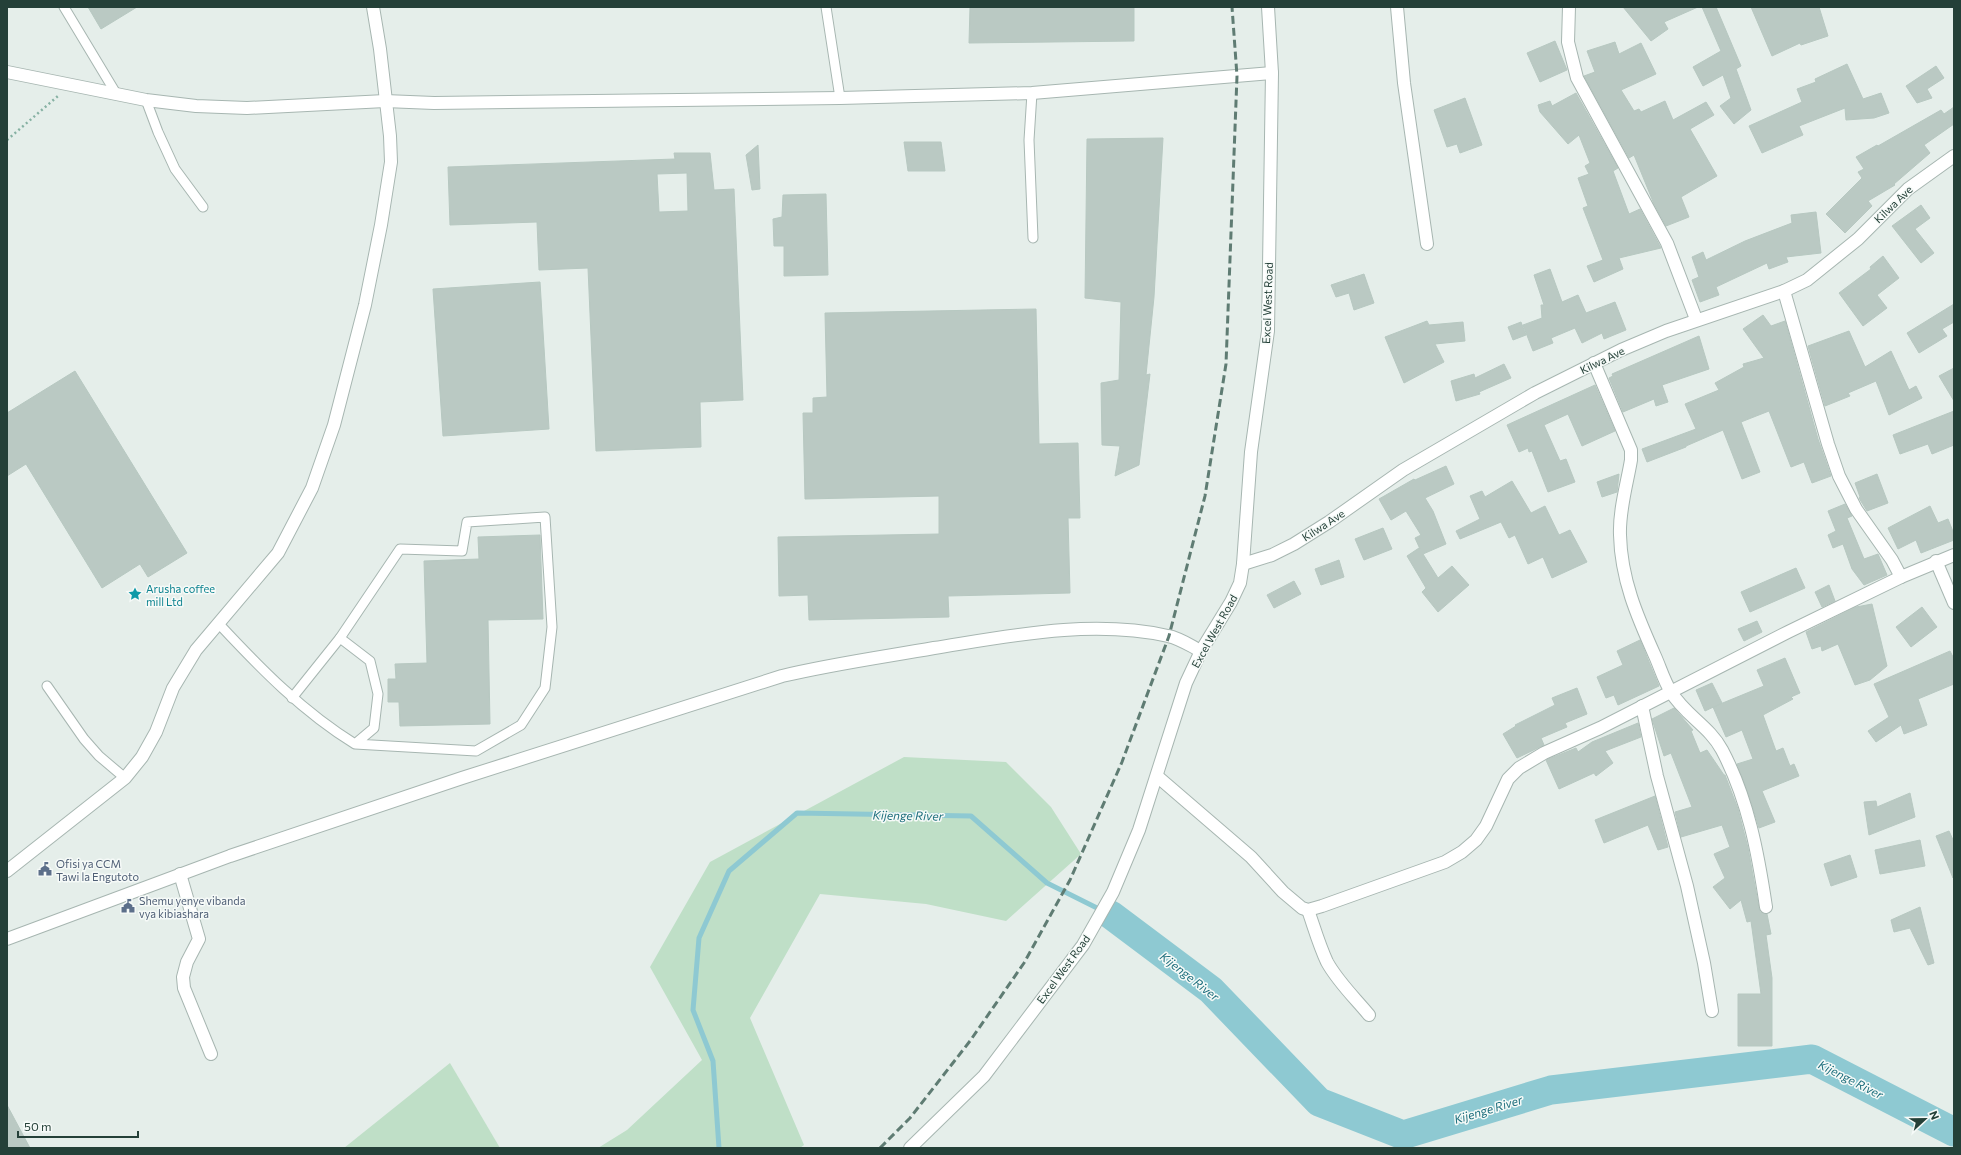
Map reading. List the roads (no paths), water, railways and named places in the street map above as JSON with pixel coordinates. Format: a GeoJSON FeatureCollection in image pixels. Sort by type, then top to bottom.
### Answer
{"type":"FeatureCollection","features":[{"type":"Feature","properties":{"kind":"street"},"geometry":{"type":"LineString","coordinates":[[7,871],[125,778],[142,757],[156,732],[173,688],[196,650],[278,553],[312,488],[334,425],[365,305],[383,218],[391,162],[390,136],[380,50],[373,7]]}},
{"type":"Feature","properties":{"kind":"street","name":"Excel West Road"},"geometry":{"type":"LineString","coordinates":[[910,1148],[984,1076],[1083,944],[1113,892],[1139,830],[1158,776],[1186,682],[1201,651],[1232,602],[1240,583],[1243,564],[1250,452],[1268,331],[1272,73],[1268,7]]}},
{"type":"Feature","properties":{"kind":"street"},"geometry":{"type":"LineString","coordinates":[[1397,7],[1404,83],[1427,244]]}},
{"type":"Feature","properties":{"kind":"street"},"geometry":{"type":"LineString","coordinates":[[1569,7],[1568,42],[1577,78],[1667,243],[1696,319]]}},
{"type":"Feature","properties":{"kind":"street"},"geometry":{"type":"LineString","coordinates":[[7,72],[70,86],[146,100],[196,106],[247,108],[385,101],[434,103],[840,98],[1032,93],[1272,73]]}},
{"type":"Feature","properties":{"kind":"street","name":"Kilwa Ave"},"geometry":{"type":"LineString","coordinates":[[1243,564],[1272,555],[1294,544],[1329,522],[1403,470],[1535,393],[1594,363],[1696,319],[1784,291],[1807,280],[1858,239],[1908,189],[1954,156]]}},
{"type":"Feature","properties":{"kind":"street"},"geometry":{"type":"LineString","coordinates":[[1784,291],[1828,444],[1839,476],[1863,519],[1892,560],[1901,577]]}},
{"type":"Feature","properties":{"kind":"street"},"geometry":{"type":"LineString","coordinates":[[1594,363],[1631,450],[1631,460],[1620,534],[1626,583],[1642,628],[1671,691],[1694,720],[1709,731],[1723,750],[1748,813],[1760,868],[1766,907]]}},
{"type":"Feature","properties":{"kind":"street"},"geometry":{"type":"LineString","coordinates":[[1158,776],[1251,856],[1283,892],[1302,908],[1308,910],[1445,862],[1462,852],[1476,840],[1486,826],[1508,779],[1519,768],[1544,753],[1901,577],[1936,561],[1954,555]]}},
{"type":"Feature","properties":{"kind":"street"},"geometry":{"type":"LineString","coordinates":[[1936,561],[1954,603]]}},
{"type":"Feature","properties":{"kind":"street"},"geometry":{"type":"LineString","coordinates":[[7,939],[180,874],[462,778],[782,676],[820,667],[1032,634],[1091,629],[1120,630],[1169,636],[1201,651]]}},
{"type":"Feature","properties":{"kind":"street"},"geometry":{"type":"LineString","coordinates":[[1642,706],[1657,776],[1687,886],[1704,962],[1712,1011]]}},
{"type":"Feature","properties":{"kind":"street"},"geometry":{"type":"LineString","coordinates":[[180,874],[199,939],[187,962],[183,977],[184,988],[211,1054]]}},
{"type":"Feature","properties":{"kind":"street"},"geometry":{"type":"LineString","coordinates":[[1308,910],[1318,941],[1328,962],[1342,983],[1369,1016]]}},
{"type":"Feature","properties":{"kind":"lane"},"geometry":{"type":"LineString","coordinates":[[64,7],[117,95]]}},
{"type":"Feature","properties":{"kind":"lane"},"geometry":{"type":"LineString","coordinates":[[826,7],[840,98]]}},
{"type":"Feature","properties":{"kind":"lane"},"geometry":{"type":"LineString","coordinates":[[1032,93],[1029,140],[1033,238]]}},
{"type":"Feature","properties":{"kind":"lane"},"geometry":{"type":"LineString","coordinates":[[146,100],[158,132],[175,169],[203,207]]}},
{"type":"Feature","properties":{"kind":"lane"},"geometry":{"type":"LineString","coordinates":[[219,624],[271,679],[292,698],[338,734],[355,744],[476,751],[521,725],[545,688],[552,627],[546,517],[467,522],[462,551],[400,549],[340,638],[292,698]]}},
{"type":"Feature","properties":{"kind":"lane"},"geometry":{"type":"LineString","coordinates":[[340,638],[370,661],[378,694],[374,728],[355,744]]}},
{"type":"Feature","properties":{"kind":"lane"},"geometry":{"type":"LineString","coordinates":[[47,686],[80,733],[99,756],[125,778]]}},
{"type":"Feature","properties":{"kind":"waterway","name":"Kijenge River"},"geometry":{"type":"LineString","coordinates":[[719,1148],[713,1061],[693,1010],[699,938],[729,871],[797,813],[971,816],[1047,883],[1111,915]]}},
{"type":"Feature","properties":{"kind":"waterway","name":"Kijenge River"},"geometry":{"type":"LineString","coordinates":[[1111,915],[1211,990],[1319,1102],[1403,1135],[1551,1090],[1812,1059],[1954,1132]]}},
{"type":"Feature","properties":{"kind":"railway"},"geometry":{"type":"LineString","coordinates":[[880,1148],[910,1118],[970,1041],[1024,963],[1070,880],[1122,762],[1169,636],[1205,496],[1226,364],[1237,76],[1232,7]]}},
{"type":"Feature","properties":{"kind":"place","name":"Arusha coffee mill Ltd"},"geometry":{"type":"Point","coordinates":[135,594]}},
{"type":"Feature","properties":{"kind":"place","name":"Ofisi ya CCM Tawi la Engutoto"},"geometry":{"type":"Point","coordinates":[45,869]}},
{"type":"Feature","properties":{"kind":"place","name":"Shemu yenye vibanda vya kibiashara"},"geometry":{"type":"Point","coordinates":[128,906]}}]}
